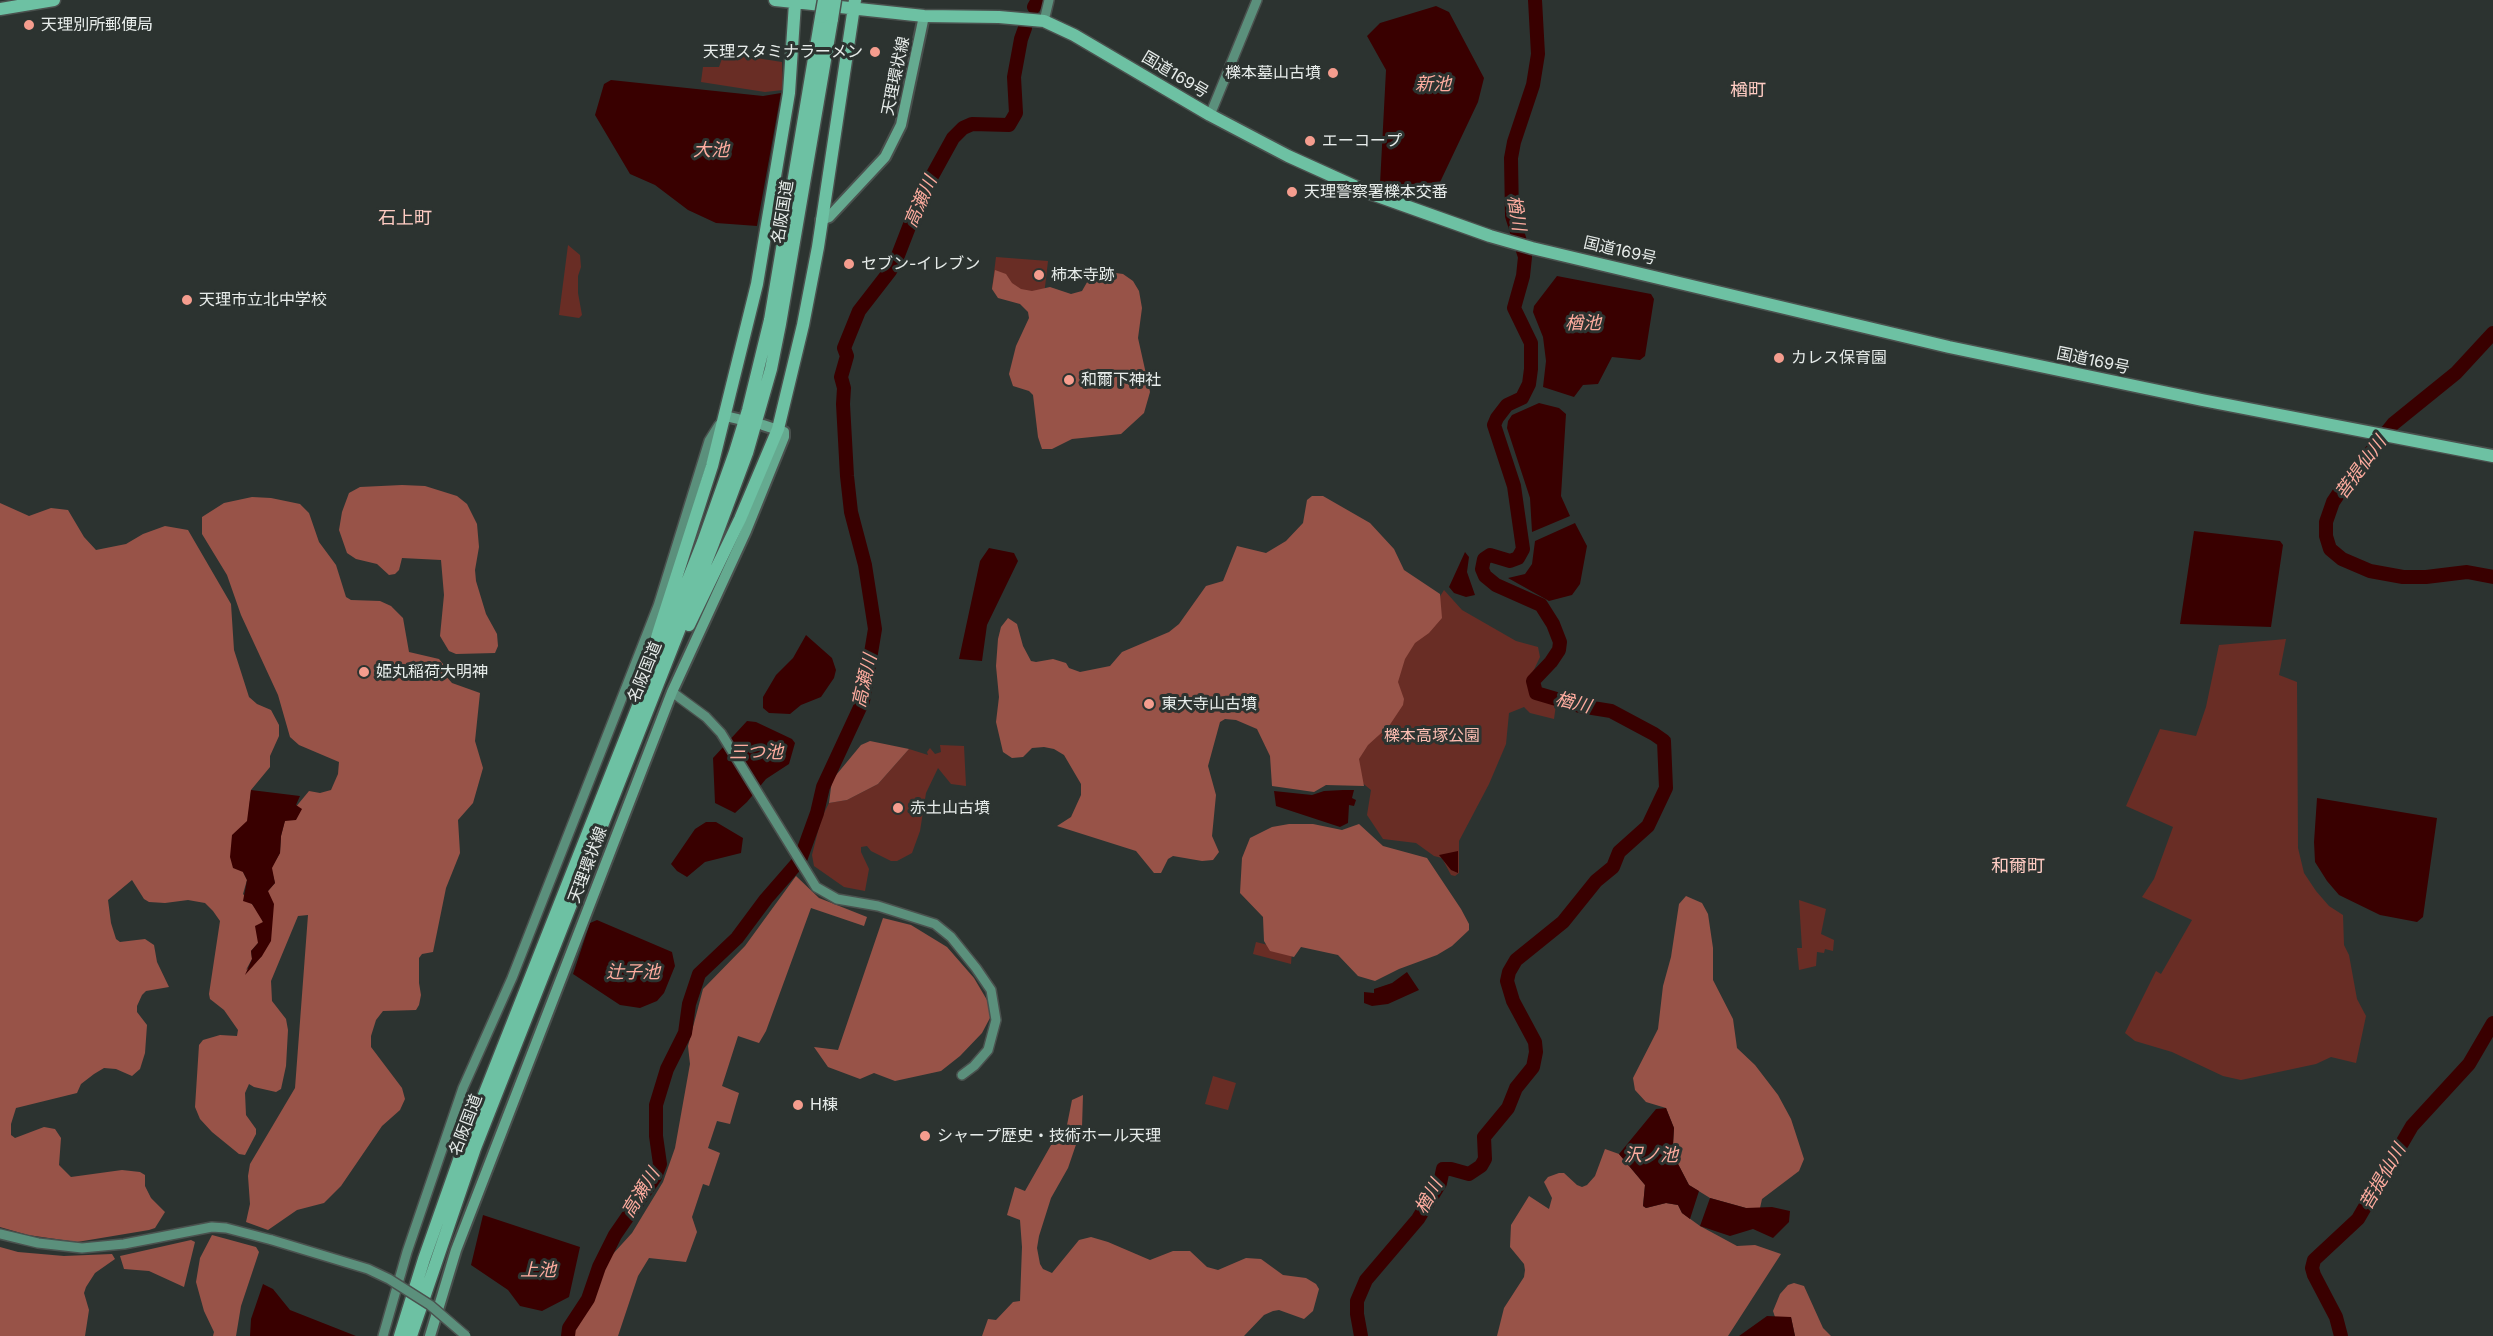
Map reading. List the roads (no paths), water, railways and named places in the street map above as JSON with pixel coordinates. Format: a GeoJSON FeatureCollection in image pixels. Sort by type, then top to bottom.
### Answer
{"type":"FeatureCollection","features":[{"type":"Feature","properties":{"kind":"highway"},"geometry":{"type":"LineString","coordinates":[[0,9],[54,0]]}},
{"type":"Feature","properties":{"kind":"highway","name":"国道169号"},"geometry":{"type":"LineString","coordinates":[[775,0],[860,5],[924,16],[999,17],[1044,21],[1091,44],[1210,115],[1277,151],[1351,186],[1447,222],[1532,248],[1948,347],[2202,400],[2493,456]]}},
{"type":"Feature","properties":{"kind":"highway","name":"名阪国道"},"geometry":{"type":"LineString","coordinates":[[411,1336],[475,1148],[717,535],[760,411],[790,275],[826,18],[824,0]]}},
{"type":"Feature","properties":{"kind":"highway","name":"名阪国道"},"geometry":{"type":"LineString","coordinates":[[400,1336],[424,1259],[473,1123],[703,542],[748,410],[778,274],[826,18],[835,0]]}},
{"type":"Feature","properties":{"kind":"highway"},"geometry":{"type":"LineString","coordinates":[[621,750],[699,509],[725,416],[757,284],[789,93],[795,1]]}},
{"type":"Feature","properties":{"kind":"highway"},"geometry":{"type":"LineString","coordinates":[[600,830],[625,777],[677,650],[740,519],[778,429],[803,325],[818,247],[842,77],[860,5]]}},
{"type":"Feature","properties":{"kind":"main road","name":"天理環状線"},"geometry":{"type":"LineString","coordinates":[[821,220],[829,217],[885,157],[902,125],[924,16]]}},
{"type":"Feature","properties":{"kind":"main road"},"geometry":{"type":"LineString","coordinates":[[725,416],[738,419]]}},
{"type":"Feature","properties":{"kind":"main road"},"geometry":{"type":"LineString","coordinates":[[763,425],[778,429]]}},
{"type":"Feature","properties":{"kind":"main road","name":"天理環状線"},"geometry":{"type":"LineString","coordinates":[[430,1336],[456,1250],[672,692],[751,521],[784,437],[784,432],[778,429]]}},
{"type":"Feature","properties":{"kind":"street"},"geometry":{"type":"LineString","coordinates":[[1044,21],[1049,0]]}},
{"type":"Feature","properties":{"kind":"street"},"geometry":{"type":"LineString","coordinates":[[1210,115],[1257,0]]}},
{"type":"Feature","properties":{"kind":"street"},"geometry":{"type":"LineString","coordinates":[[383,1336],[407,1252],[463,1088],[512,978],[658,606],[709,441],[725,416]]}},
{"type":"Feature","properties":{"kind":"street"},"geometry":{"type":"LineString","coordinates":[[672,692],[706,717],[721,734],[816,887],[837,899],[878,906],[935,924],[951,937],[976,968],[991,990],[996,1020],[988,1050],[974,1066],[962,1075]]}},
{"type":"Feature","properties":{"kind":"street"},"geometry":{"type":"LineString","coordinates":[[0,1234],[46,1245],[82,1248],[124,1244],[212,1227],[226,1228],[368,1269],[389,1279],[430,1305],[466,1336]]}},
{"type":"Feature","properties":{"kind":"water","name":"新池"},"geometry":{"type":"Polygon","coordinates":[[[1436,6],[1449,12],[1484,78],[1478,102],[1433,197],[1428,197],[1383,188],[1380,184],[1386,70],[1367,36],[1380,23],[1436,6]]]}},
{"type":"Feature","properties":{"kind":"water","name":"大池"},"geometry":{"type":"Polygon","coordinates":[[[611,80],[763,96],[781,93],[757,226],[716,223],[688,210],[655,185],[630,174],[595,115],[604,84],[611,80]]]}},
{"type":"Feature","properties":{"kind":"water","name":"楢池"},"geometry":{"type":"Polygon","coordinates":[[[1557,276],[1651,294],[1654,299],[1645,356],[1640,360],[1612,357],[1598,384],[1583,385],[1574,397],[1543,387],[1546,361],[1543,337],[1533,312],[1534,306],[1557,276]]]}},
{"type":"Feature","properties":{"kind":"water"},"geometry":{"type":"Polygon","coordinates":[[[1539,403],[1559,408],[1566,414],[1561,496],[1570,516],[1532,532],[1530,498],[1507,428],[1512,415],[1539,403]]]}},
{"type":"Feature","properties":{"kind":"water"},"geometry":{"type":"Polygon","coordinates":[[[1575,523],[1587,546],[1580,584],[1572,595],[1549,601],[1508,578],[1525,574],[1532,564],[1535,541],[1575,523]]]}},
{"type":"Feature","properties":{"kind":"water"},"geometry":{"type":"Polygon","coordinates":[[[2194,531],[2280,541],[2283,545],[2271,627],[2180,624],[2194,531]]]}},
{"type":"Feature","properties":{"kind":"water"},"geometry":{"type":"Polygon","coordinates":[[[989,548],[1014,553],[1018,561],[987,625],[982,661],[959,659],[980,561],[989,548]]]}},
{"type":"Feature","properties":{"kind":"water"},"geometry":{"type":"Polygon","coordinates":[[[1465,552],[1469,557],[1467,572],[1475,595],[1466,597],[1454,593],[1449,587],[1465,552]]]}},
{"type":"Feature","properties":{"kind":"water","name":"三つ池"},"geometry":{"type":"Polygon","coordinates":[[[806,635],[832,658],[836,670],[834,678],[821,697],[801,705],[790,714],[769,713],[763,708],[763,697],[776,675],[793,658],[806,635]]]}},
{"type":"Feature","properties":{"kind":"water","name":"三つ池"},"geometry":{"type":"Polygon","coordinates":[[[747,721],[756,722],[792,739],[795,743],[789,764],[766,779],[735,813],[715,803],[713,758],[747,721]]]}},
{"type":"Feature","properties":{"kind":"water"},"geometry":{"type":"Polygon","coordinates":[[[251,790],[300,796],[296,805],[302,809],[296,820],[285,821],[280,853],[272,868],[275,883],[268,891],[274,904],[271,941],[262,956],[245,975],[252,959],[251,951],[258,943],[255,926],[263,922],[252,904],[243,901],[247,880],[243,872],[233,868],[230,857],[232,835],[247,821],[251,790]]]}},
{"type":"Feature","properties":{"kind":"water"},"geometry":{"type":"Polygon","coordinates":[[[1354,790],[1352,798],[1356,800],[1354,806],[1349,805],[1348,823],[1340,827],[1276,806],[1274,791],[1312,795],[1324,791],[1354,790]]]}},
{"type":"Feature","properties":{"kind":"water"},"geometry":{"type":"Polygon","coordinates":[[[2317,798],[2437,818],[2423,917],[2417,922],[2380,915],[2339,895],[2315,862],[2317,798]]]}},
{"type":"Feature","properties":{"kind":"water"},"geometry":{"type":"Polygon","coordinates":[[[706,822],[716,822],[743,838],[741,853],[705,862],[687,877],[671,864],[695,829],[706,822]]]}},
{"type":"Feature","properties":{"kind":"water"},"geometry":{"type":"Polygon","coordinates":[[[1458,851],[1458,873],[1451,870],[1439,855],[1458,851]]]}},
{"type":"Feature","properties":{"kind":"water","name":"辻子池"},"geometry":{"type":"Polygon","coordinates":[[[597,920],[672,952],[675,966],[664,993],[657,1001],[640,1008],[620,1005],[573,974],[590,923],[597,920]]]}},
{"type":"Feature","properties":{"kind":"water"},"geometry":{"type":"Polygon","coordinates":[[[1407,972],[1419,990],[1388,1004],[1372,1006],[1364,1003],[1364,992],[1374,993],[1374,989],[1392,983],[1407,972]]]}},
{"type":"Feature","properties":{"kind":"water","name":"沢ノ池"},"geometry":{"type":"Polygon","coordinates":[[[1666,1108],[1674,1128],[1673,1145],[1677,1162],[1689,1185],[1699,1191],[1690,1219],[1682,1213],[1678,1205],[1666,1203],[1646,1208],[1643,1206],[1645,1185],[1619,1154],[1656,1109],[1666,1108]]]}},
{"type":"Feature","properties":{"kind":"water","name":"沢ノ池"},"geometry":{"type":"Polygon","coordinates":[[[1710,1198],[1746,1208],[1772,1207],[1790,1211],[1789,1222],[1773,1238],[1753,1229],[1730,1236],[1700,1226],[1710,1198]]]}},
{"type":"Feature","properties":{"kind":"water","name":"上池"},"geometry":{"type":"Polygon","coordinates":[[[483,1215],[580,1247],[569,1297],[542,1311],[520,1306],[508,1290],[471,1265],[483,1215]]]}},
{"type":"Feature","properties":{"kind":"water"},"geometry":{"type":"Polygon","coordinates":[[[263,1284],[273,1289],[290,1310],[356,1336],[250,1336],[251,1319],[263,1284]]]}},
{"type":"Feature","properties":{"kind":"water"},"geometry":{"type":"Polygon","coordinates":[[[1767,1316],[1791,1317],[1795,1336],[1739,1336],[1767,1316]]]}},
{"type":"Feature","properties":{"kind":"waterway","name":"高瀬川"},"geometry":{"type":"LineString","coordinates":[[1034,7],[1038,0]]}},
{"type":"Feature","properties":{"kind":"waterway","name":"楢川"},"geometry":{"type":"LineString","coordinates":[[1361,1336],[1357,1301],[1366,1280],[1418,1219],[1440,1183],[1443,1169],[1469,1174],[1481,1166],[1485,1159],[1484,1137],[1508,1108],[1516,1088],[1533,1067],[1535,1042],[1513,1001],[1507,981],[1509,972],[1516,960],[1563,922],[1596,881],[1613,867],[1619,852],[1648,826],[1666,788],[1664,741],[1611,711],[1580,706],[1536,693],[1533,681],[1559,650],[1560,642],[1553,624],[1541,605],[1496,585],[1485,576],[1482,569],[1484,559],[1490,555],[1510,561],[1518,558],[1523,549],[1514,486],[1494,425],[1507,405],[1522,398],[1529,384],[1531,369],[1531,343],[1514,308],[1523,276],[1525,257],[1512,216],[1511,158],[1533,85],[1538,54],[1535,0]]}},
{"type":"Feature","properties":{"kind":"waterway","name":"高瀬川"},"geometry":{"type":"LineString","coordinates":[[568,1336],[569,1328],[588,1299],[599,1267],[615,1235],[655,1177],[660,1164],[656,1136],[656,1105],[667,1069],[685,1033],[689,1004],[699,974],[737,938],[766,899],[800,860],[817,813],[823,787],[863,701],[875,629],[865,565],[851,512],[847,476],[844,388],[841,377],[847,356],[844,348],[859,311],[890,271],[897,258],[921,196],[953,138],[963,128],[972,124],[1009,125],[1016,113],[1014,77],[1025,28]]}},
{"type":"Feature","properties":{"kind":"waterway","name":"菩提仙川"},"geometry":{"type":"LineString","coordinates":[[2493,333],[2456,373],[2393,424],[2345,484],[2333,502],[2326,522],[2326,536],[2330,549],[2342,559],[2370,571],[2403,577],[2467,572],[2493,577]]}},
{"type":"Feature","properties":{"kind":"waterway","name":"菩提仙川"},"geometry":{"type":"LineString","coordinates":[[2341,1336],[2336,1317],[2314,1275],[2312,1268],[2314,1260],[2358,1219],[2412,1126],[2469,1064],[2493,1023]]}},
{"type":"Feature","properties":{"kind":"place","name":"天理別所郵便局"},"geometry":{"type":"Point","coordinates":[29,25]}},
{"type":"Feature","properties":{"kind":"place","name":"天理スタミナラーメン"},"geometry":{"type":"Point","coordinates":[875,52]}},
{"type":"Feature","properties":{"kind":"place","name":"櫟本墓山古墳"},"geometry":{"type":"Point","coordinates":[1333,73]}},
{"type":"Feature","properties":{"kind":"place","name":"エーコープ"},"geometry":{"type":"Point","coordinates":[1310,141]}},
{"type":"Feature","properties":{"kind":"place","name":"天理警察署櫟本交番"},"geometry":{"type":"Point","coordinates":[1292,192]}},
{"type":"Feature","properties":{"kind":"place","name":"セブン-イレブン"},"geometry":{"type":"Point","coordinates":[849,264]}},
{"type":"Feature","properties":{"kind":"place","name":"柿本寺跡"},"geometry":{"type":"Point","coordinates":[1039,275]}},
{"type":"Feature","properties":{"kind":"place","name":"天理市立北中学校"},"geometry":{"type":"Point","coordinates":[187,300]}},
{"type":"Feature","properties":{"kind":"place","name":"カレス保育園"},"geometry":{"type":"Point","coordinates":[1779,358]}},
{"type":"Feature","properties":{"kind":"place","name":"和爾下神社"},"geometry":{"type":"Point","coordinates":[1069,380]}},
{"type":"Feature","properties":{"kind":"place","name":"姫丸稲荷大明神"},"geometry":{"type":"Point","coordinates":[364,672]}},
{"type":"Feature","properties":{"kind":"place","name":"東大寺山古墳"},"geometry":{"type":"Point","coordinates":[1149,704]}},
{"type":"Feature","properties":{"kind":"place","name":"赤土山古墳"},"geometry":{"type":"Point","coordinates":[898,808]}},
{"type":"Feature","properties":{"kind":"place","name":"H棟"},"geometry":{"type":"Point","coordinates":[798,1105]}},
{"type":"Feature","properties":{"kind":"place","name":"シャープ歴史・技術ホール天理"},"geometry":{"type":"Point","coordinates":[925,1136]}},
{"type":"Feature","properties":{"kind":"district","name":"楢町"},"geometry":{"type":"Point","coordinates":[1748,91]}},
{"type":"Feature","properties":{"kind":"district","name":"石上町"},"geometry":{"type":"Point","coordinates":[405,219]}},
{"type":"Feature","properties":{"kind":"district","name":"和爾町"},"geometry":{"type":"Point","coordinates":[2018,867]}},
{"type":"Feature","properties":{"kind":"park label","name":"櫟本高塚公園"},"geometry":{"type":"Point","coordinates":[1432,736]}}]}
